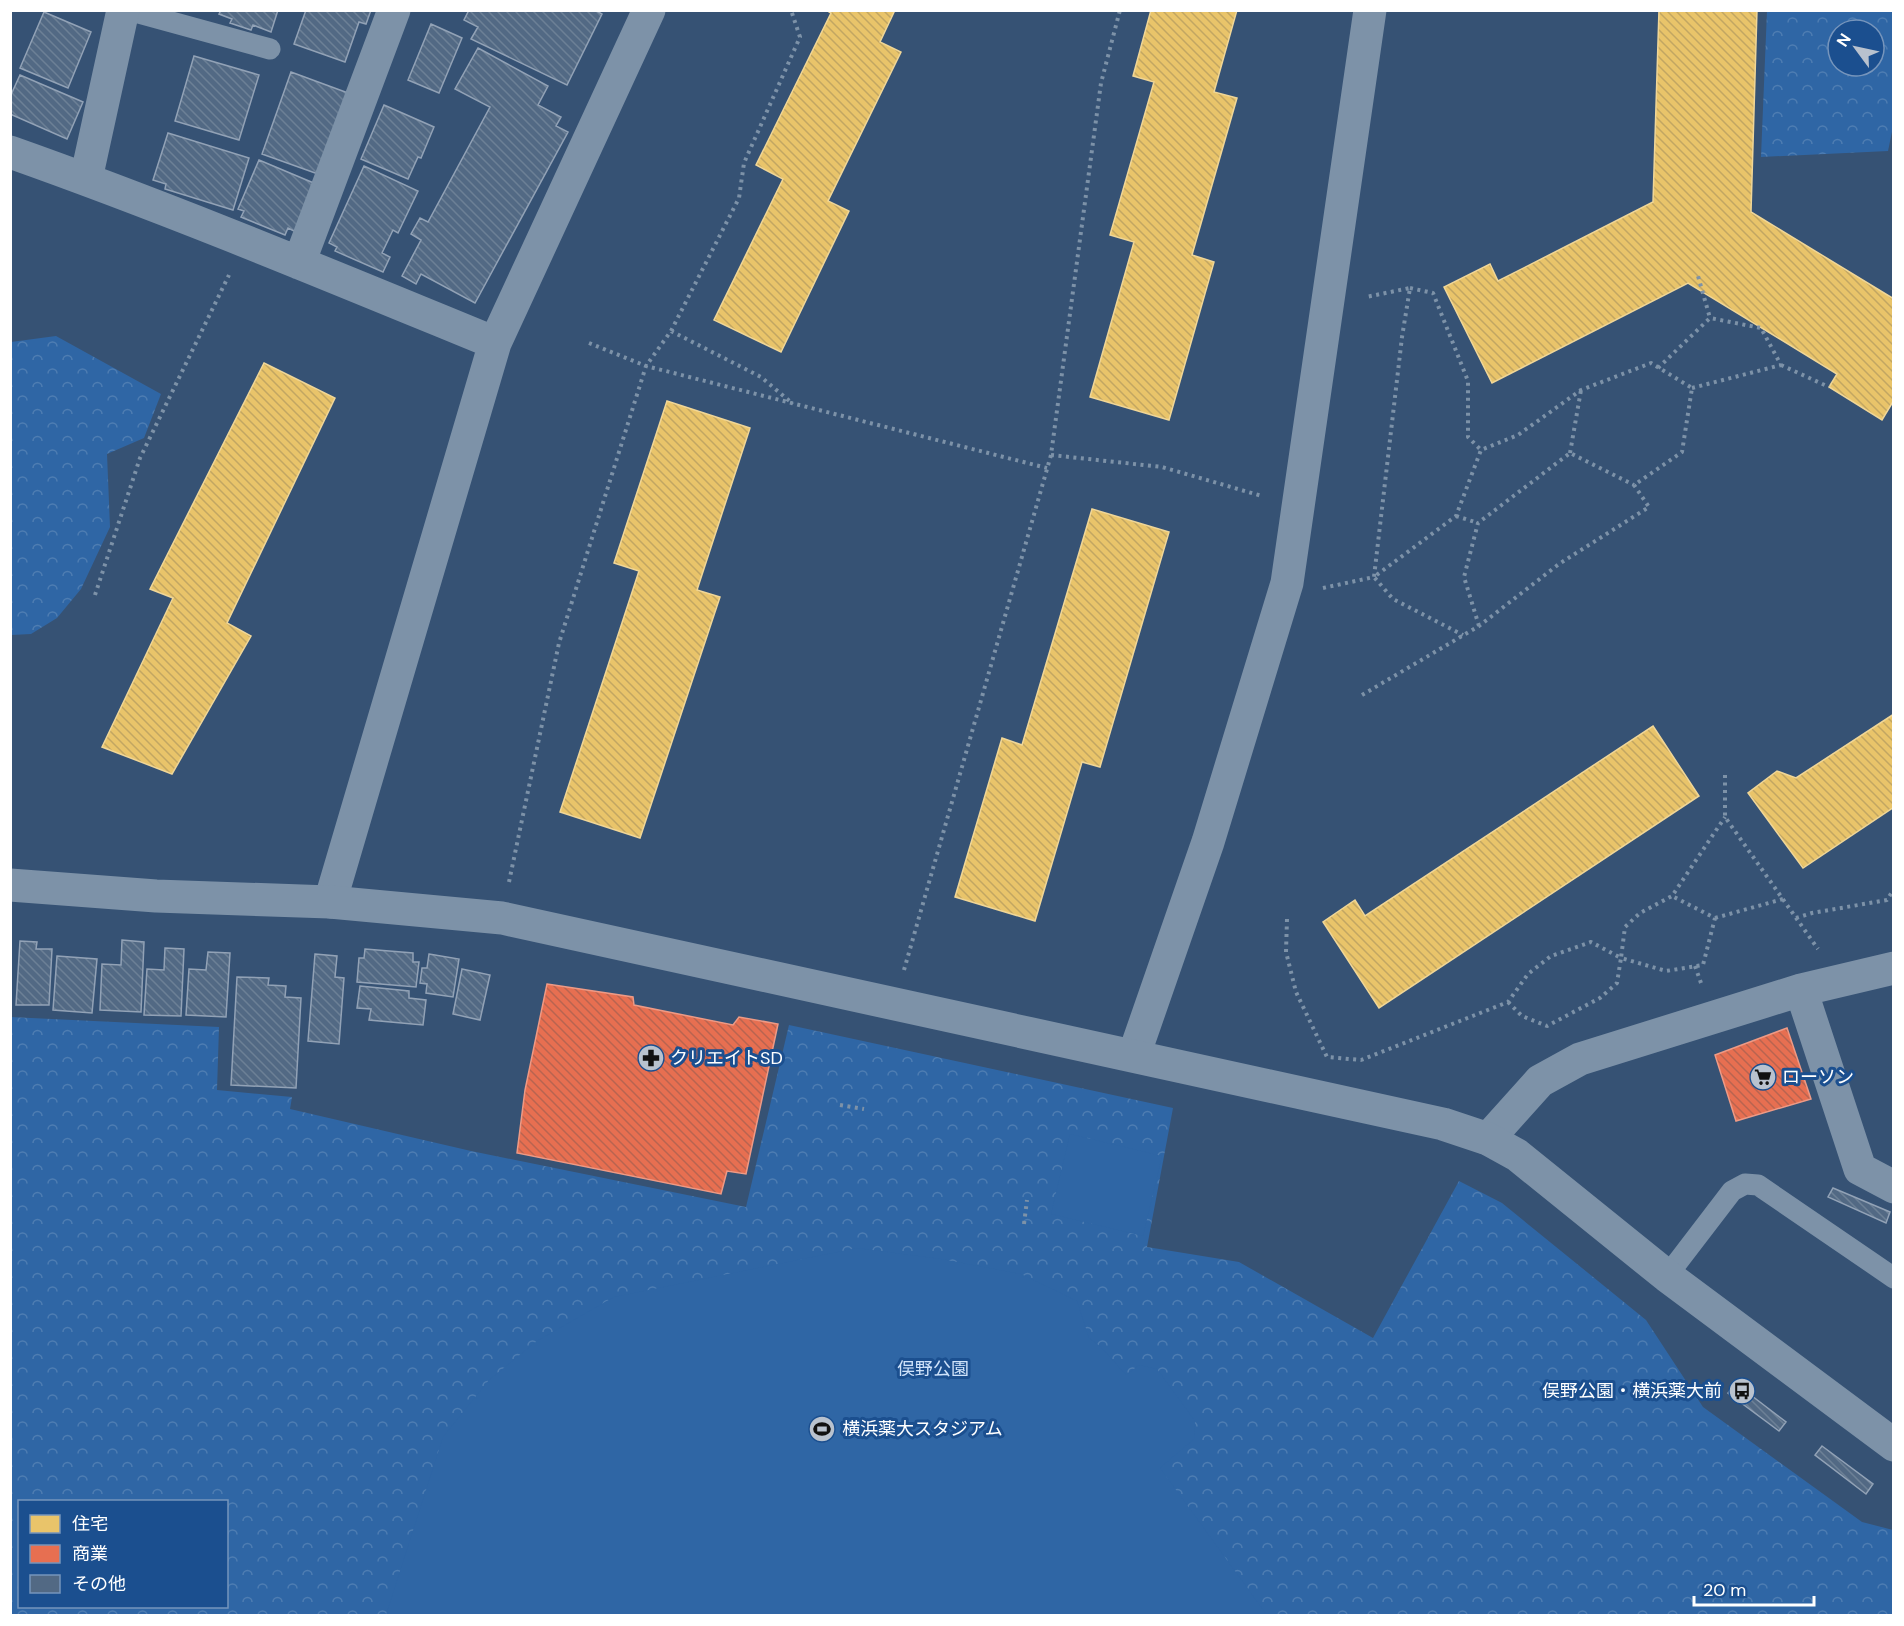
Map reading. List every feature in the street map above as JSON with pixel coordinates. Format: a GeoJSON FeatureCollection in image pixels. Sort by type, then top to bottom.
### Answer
{"type":"FeatureCollection","features":[{"type":"Feature","properties":{"kind":"street"},"geometry":{"type":"LineString","coordinates":[[86,179],[126,10]]}},
{"type":"Feature","properties":{"kind":"street"},"geometry":{"type":"LineString","coordinates":[[299,263],[394,10]]}},
{"type":"Feature","properties":{"kind":"street"},"geometry":{"type":"LineString","coordinates":[[330,902],[495,343],[649,10]]}},
{"type":"Feature","properties":{"kind":"street"},"geometry":{"type":"LineString","coordinates":[[1134,1055],[1208,842],[1287,582],[1370,10]]}},
{"type":"Feature","properties":{"kind":"street"},"geometry":{"type":"LineString","coordinates":[[10,152],[86,179],[246,242],[495,343]]}},
{"type":"Feature","properties":{"kind":"street"},"geometry":{"type":"LineString","coordinates":[[10,885],[156,896],[330,902],[502,918],[1443,1124],[1488,1139],[1517,1155],[1667,1276],[1893,1445]]}},
{"type":"Feature","properties":{"kind":"street"},"geometry":{"type":"LineString","coordinates":[[1488,1139],[1540,1081],[1580,1059],[1801,990],[1893,968]]}},
{"type":"Feature","properties":{"kind":"street"},"geometry":{"type":"LineString","coordinates":[[1801,990],[1860,1169],[1893,1187]]}},
{"type":"Feature","properties":{"kind":"lane"},"geometry":{"type":"LineString","coordinates":[[126,10],[270,49]]}},
{"type":"Feature","properties":{"kind":"lane"},"geometry":{"type":"LineString","coordinates":[[1667,1276],[1732,1191],[1745,1184],[1758,1185],[1893,1278]]}},
{"type":"Feature","properties":{"kind":"path"},"geometry":{"type":"LineString","coordinates":[[502,918],[559,643],[646,366],[671,332],[739,198],[744,163],[800,37],[790,10]]}},
{"type":"Feature","properties":{"kind":"path"},"geometry":{"type":"LineString","coordinates":[[894,1005],[1051,455],[1101,83],[1120,10]]}},
{"type":"Feature","properties":{"kind":"path"},"geometry":{"type":"LineString","coordinates":[[95,595],[140,458],[246,242]]}},
{"type":"Feature","properties":{"kind":"path"},"geometry":{"type":"LineString","coordinates":[[1698,276],[1710,318]]}},
{"type":"Feature","properties":{"kind":"path"},"geometry":{"type":"LineString","coordinates":[[1327,305],[1410,288],[1433,293],[1468,381],[1468,437],[1481,450]]}},
{"type":"Feature","properties":{"kind":"path"},"geometry":{"type":"LineString","coordinates":[[1410,288],[1402,337],[1374,577],[1394,599],[1463,635]]}},
{"type":"Feature","properties":{"kind":"path"},"geometry":{"type":"LineString","coordinates":[[1710,318],[1761,328],[1781,365],[1828,387]]}},
{"type":"Feature","properties":{"kind":"path"},"geometry":{"type":"LineString","coordinates":[[1658,368],[1710,318]]}},
{"type":"Feature","properties":{"kind":"path"},"geometry":{"type":"LineString","coordinates":[[671,332],[762,377],[794,404]]}},
{"type":"Feature","properties":{"kind":"path"},"geometry":{"type":"LineString","coordinates":[[589,343],[646,366],[1047,468]]}},
{"type":"Feature","properties":{"kind":"path"},"geometry":{"type":"LineString","coordinates":[[1287,582],[1318,590],[1374,577],[1456,516],[1481,450],[1518,435],[1581,390],[1651,363],[1692,388],[1781,365]]}},
{"type":"Feature","properties":{"kind":"path"},"geometry":{"type":"LineString","coordinates":[[1635,485],[1682,452],[1692,388]]}},
{"type":"Feature","properties":{"kind":"path"},"geometry":{"type":"LineString","coordinates":[[1479,626],[1464,577],[1478,523],[1570,453],[1581,390]]}},
{"type":"Feature","properties":{"kind":"path"},"geometry":{"type":"LineString","coordinates":[[1362,695],[1479,626],[1559,564],[1649,507],[1635,485],[1570,453]]}},
{"type":"Feature","properties":{"kind":"path"},"geometry":{"type":"LineString","coordinates":[[1051,455],[1162,467],[1298,506]]}},
{"type":"Feature","properties":{"kind":"path"},"geometry":{"type":"LineString","coordinates":[[1456,516],[1478,523]]}},
{"type":"Feature","properties":{"kind":"path"},"geometry":{"type":"LineString","coordinates":[[1508,1002],[1522,1016],[1547,1026],[1599,998],[1617,983],[1625,927],[1640,913],[1672,896],[1725,817],[1725,775]]}},
{"type":"Feature","properties":{"kind":"path"},"geometry":{"type":"LineString","coordinates":[[1725,817],[1840,980]]}},
{"type":"Feature","properties":{"kind":"path"},"geometry":{"type":"LineString","coordinates":[[1796,918],[1812,913],[1887,900],[1893,889]]}},
{"type":"Feature","properties":{"kind":"path"},"geometry":{"type":"LineString","coordinates":[[1672,896],[1715,918],[1783,899]]}},
{"type":"Feature","properties":{"kind":"path"},"geometry":{"type":"LineString","coordinates":[[1287,919],[1286,952],[1296,992],[1327,1057],[1361,1060],[1508,1002],[1528,974],[1551,956],[1591,942],[1621,958],[1642,966],[1666,971],[1703,965],[1715,918]]}},
{"type":"Feature","properties":{"kind":"path"},"geometry":{"type":"LineString","coordinates":[[840,1105],[864,1109]]}},
{"type":"Feature","properties":{"kind":"path"},"geometry":{"type":"LineString","coordinates":[[1024,1224],[1028,1200]]}},
{"type":"Feature","properties":{"kind":"green space"},"geometry":{"type":"Polygon","coordinates":[[[1767,11],[1893,11],[1894,122],[1888,151],[1761,157],[1767,11]]]}},
{"type":"Feature","properties":{"kind":"green space"},"geometry":{"type":"Polygon","coordinates":[[[56,336],[161,394],[144,438],[107,454],[110,527],[81,589],[57,618],[31,634],[11,635],[11,342],[56,336]]]}},
{"type":"Feature","properties":{"kind":"green space","name":"俣野公園"},"geometry":{"type":"Polygon","coordinates":[[[10,1017],[219,1027],[217,1090],[292,1097],[290,1109],[471,1151],[746,1207],[789,1025],[1173,1108],[1147,1247],[1239,1262],[1373,1338],[1459,1181],[1502,1203],[1646,1320],[1703,1407],[1862,1522],[1893,1530],[1893,1615],[11,1615],[10,1017]]]}},
{"type":"Feature","properties":{"kind":"green space"},"geometry":{"type":"Polygon","coordinates":[[[1070,1134],[1162,1156],[1143,1236],[1051,1214],[1070,1134]]]}},
{"type":"Feature","properties":{"kind":"green space","name":"横浜薬大スタジアム"},"geometry":{"type":"Polygon","coordinates":[[[857,1248],[941,1259],[1021,1274],[1077,1301],[1089,1338],[1101,1347],[1126,1375],[1139,1365],[1157,1369],[1195,1421],[1194,1439],[1160,1468],[1267,1615],[386,1615],[443,1437],[489,1380],[537,1341],[614,1297],[857,1248]]]}},
{"type":"Feature","properties":{"kind":"building: 住宅"},"geometry":{"type":"Polygon","coordinates":[[[826,10],[895,10],[880,42],[901,52],[828,201],[849,211],[781,352],[714,320],[783,179],[756,165],[831,13],[826,10]]]}},
{"type":"Feature","properties":{"kind":"building: 住宅"},"geometry":{"type":"Polygon","coordinates":[[[1151,10],[1237,10],[1214,92],[1237,98],[1192,255],[1214,262],[1169,420],[1090,397],[1134,242],[1110,235],[1154,82],[1133,76],[1151,10]]]}},
{"type":"Feature","properties":{"kind":"building: 住宅"},"geometry":{"type":"Polygon","coordinates":[[[1659,10],[1757,10],[1751,212],[1894,299],[1894,400],[1882,420],[1829,387],[1837,374],[1688,283],[1492,383],[1444,287],[1490,264],[1498,281],[1653,202],[1659,10]]]}},
{"type":"Feature","properties":{"kind":"building: 住宅"},"geometry":{"type":"Polygon","coordinates":[[[264,363],[335,398],[227,623],[251,636],[172,774],[102,747],[173,598],[150,589],[264,363]]]}},
{"type":"Feature","properties":{"kind":"building: 住宅"},"geometry":{"type":"Polygon","coordinates":[[[667,401],[750,428],[697,590],[720,597],[640,838],[560,812],[639,571],[614,563],[667,401]]]}},
{"type":"Feature","properties":{"kind":"building: 住宅"},"geometry":{"type":"Polygon","coordinates":[[[1092,509],[1169,532],[1100,767],[1082,762],[1035,921],[955,897],[1002,738],[1022,745],[1092,509]]]}},
{"type":"Feature","properties":{"kind":"building: 住宅"},"geometry":{"type":"Polygon","coordinates":[[[1894,714],[1894,807],[1803,868],[1748,793],[1777,771],[1796,778],[1894,714]]]}},
{"type":"Feature","properties":{"kind":"building: 住宅"},"geometry":{"type":"Polygon","coordinates":[[[1653,726],[1699,796],[1379,1008],[1323,922],[1355,900],[1365,916],[1653,726]]]}},
{"type":"Feature","properties":{"kind":"building: 商業","name":"クリエイトSD"},"geometry":{"type":"Polygon","coordinates":[[[547,984],[633,997],[634,1005],[733,1025],[739,1017],[778,1024],[746,1174],[727,1171],[721,1194],[517,1153],[525,1090],[547,984]]]}},
{"type":"Feature","properties":{"kind":"building: 商業","name":"ローソン"},"geometry":{"type":"Polygon","coordinates":[[[1787,1028],[1811,1099],[1736,1121],[1715,1055],[1787,1028]]]}},
{"type":"Feature","properties":{"kind":"building: その他"},"geometry":{"type":"Polygon","coordinates":[[[221,10],[278,10],[271,32],[253,25],[251,30],[230,23],[232,19],[219,14],[221,10]]]}},
{"type":"Feature","properties":{"kind":"building: その他"},"geometry":{"type":"Polygon","coordinates":[[[306,10],[371,10],[366,24],[359,22],[345,62],[294,44],[306,10]]]}},
{"type":"Feature","properties":{"kind":"building: その他"},"geometry":{"type":"Polygon","coordinates":[[[469,10],[595,10],[602,14],[567,85],[471,39],[478,27],[464,20],[469,10]]]}},
{"type":"Feature","properties":{"kind":"building: その他"},"geometry":{"type":"Polygon","coordinates":[[[44,12],[91,32],[68,88],[20,68],[44,12]]]}},
{"type":"Feature","properties":{"kind":"building: その他"},"geometry":{"type":"Polygon","coordinates":[[[431,24],[462,38],[439,93],[408,80],[431,24]]]}},
{"type":"Feature","properties":{"kind":"building: その他"},"geometry":{"type":"Polygon","coordinates":[[[478,48],[548,86],[538,105],[561,117],[556,126],[568,132],[475,303],[421,274],[416,284],[402,276],[421,240],[411,234],[420,218],[428,222],[490,107],[455,89],[478,48]]]}},
{"type":"Feature","properties":{"kind":"building: その他"},"geometry":{"type":"Polygon","coordinates":[[[194,56],[259,75],[239,140],[175,121],[194,56]]]}},
{"type":"Feature","properties":{"kind":"building: その他"},"geometry":{"type":"Polygon","coordinates":[[[291,72],[348,93],[318,174],[262,154],[291,72]]]}},
{"type":"Feature","properties":{"kind":"building: その他"},"geometry":{"type":"Polygon","coordinates":[[[20,75],[83,102],[67,139],[10,114],[10,97],[20,75]]]}},
{"type":"Feature","properties":{"kind":"building: その他"},"geometry":{"type":"Polygon","coordinates":[[[384,105],[434,127],[421,158],[418,157],[408,179],[361,159],[384,105]]]}},
{"type":"Feature","properties":{"kind":"building: その他"},"geometry":{"type":"Polygon","coordinates":[[[168,133],[249,158],[233,210],[165,189],[166,184],[153,180],[168,133]]]}},
{"type":"Feature","properties":{"kind":"building: その他"},"geometry":{"type":"Polygon","coordinates":[[[259,160],[316,184],[296,232],[288,228],[285,235],[241,217],[244,211],[238,209],[259,160]]]}},
{"type":"Feature","properties":{"kind":"building: その他"},"geometry":{"type":"Polygon","coordinates":[[[364,166],[418,191],[398,233],[393,230],[382,253],[390,257],[383,272],[335,251],[337,247],[329,243],[364,166]]]}},
{"type":"Feature","properties":{"kind":"building: その他"},"geometry":{"type":"Polygon","coordinates":[[[122,940],[144,942],[141,1012],[100,1010],[102,964],[121,965],[122,940]]]}},
{"type":"Feature","properties":{"kind":"building: その他"},"geometry":{"type":"Polygon","coordinates":[[[20,941],[37,942],[36,949],[52,949],[49,1005],[16,1005],[20,941]]]}},
{"type":"Feature","properties":{"kind":"building: その他"},"geometry":{"type":"Polygon","coordinates":[[[165,948],[184,949],[181,1016],[144,1015],[147,969],[164,970],[165,948]]]}},
{"type":"Feature","properties":{"kind":"building: その他"},"geometry":{"type":"Polygon","coordinates":[[[365,949],[413,953],[413,962],[419,962],[416,987],[357,982],[359,958],[364,958],[365,949]]]}},
{"type":"Feature","properties":{"kind":"building: その他"},"geometry":{"type":"Polygon","coordinates":[[[208,952],[230,953],[226,1017],[186,1015],[189,969],[206,970],[208,952]]]}},
{"type":"Feature","properties":{"kind":"building: その他"},"geometry":{"type":"Polygon","coordinates":[[[315,954],[337,956],[335,977],[344,978],[339,1044],[308,1041],[315,954]]]}},
{"type":"Feature","properties":{"kind":"building: その他"},"geometry":{"type":"Polygon","coordinates":[[[429,954],[459,959],[453,997],[426,993],[427,984],[420,983],[422,968],[427,968],[429,954]]]}},
{"type":"Feature","properties":{"kind":"building: その他"},"geometry":{"type":"Polygon","coordinates":[[[57,956],[97,959],[92,1013],[53,1010],[57,956]]]}},
{"type":"Feature","properties":{"kind":"building: その他"},"geometry":{"type":"Polygon","coordinates":[[[462,969],[490,975],[480,1020],[453,1014],[462,969]]]}},
{"type":"Feature","properties":{"kind":"building: その他"},"geometry":{"type":"Polygon","coordinates":[[[237,977],[269,978],[268,985],[286,986],[285,997],[301,998],[296,1088],[231,1085],[237,977]]]}},
{"type":"Feature","properties":{"kind":"building: その他"},"geometry":{"type":"Polygon","coordinates":[[[360,986],[409,991],[409,998],[426,1000],[423,1025],[369,1020],[371,1009],[357,1008],[360,986]]]}},
{"type":"Feature","properties":{"kind":"building: その他"},"geometry":{"type":"Polygon","coordinates":[[[1833,1188],[1890,1212],[1886,1223],[1828,1197],[1833,1188]]]}},
{"type":"Feature","properties":{"kind":"building: その他"},"geometry":{"type":"Polygon","coordinates":[[[1735,1383],[1786,1422],[1779,1431],[1728,1393],[1735,1383]]]}},
{"type":"Feature","properties":{"kind":"building: その他"},"geometry":{"type":"Polygon","coordinates":[[[1822,1446],[1873,1484],[1866,1494],[1815,1455],[1822,1446]]]}},
{"type":"Feature","properties":{"kind":"place","name":"クリエイトSD"},"geometry":{"type":"Point","coordinates":[651,1058]}},
{"type":"Feature","properties":{"kind":"place","name":"ローソン"},"geometry":{"type":"Point","coordinates":[1763,1077]}},
{"type":"Feature","properties":{"kind":"place","name":"俣野公園・横浜薬大前"},"geometry":{"type":"Point","coordinates":[1742,1391]}},
{"type":"Feature","properties":{"kind":"place","name":"横浜薬大スタジアム"},"geometry":{"type":"Point","coordinates":[822,1429]}}]}
